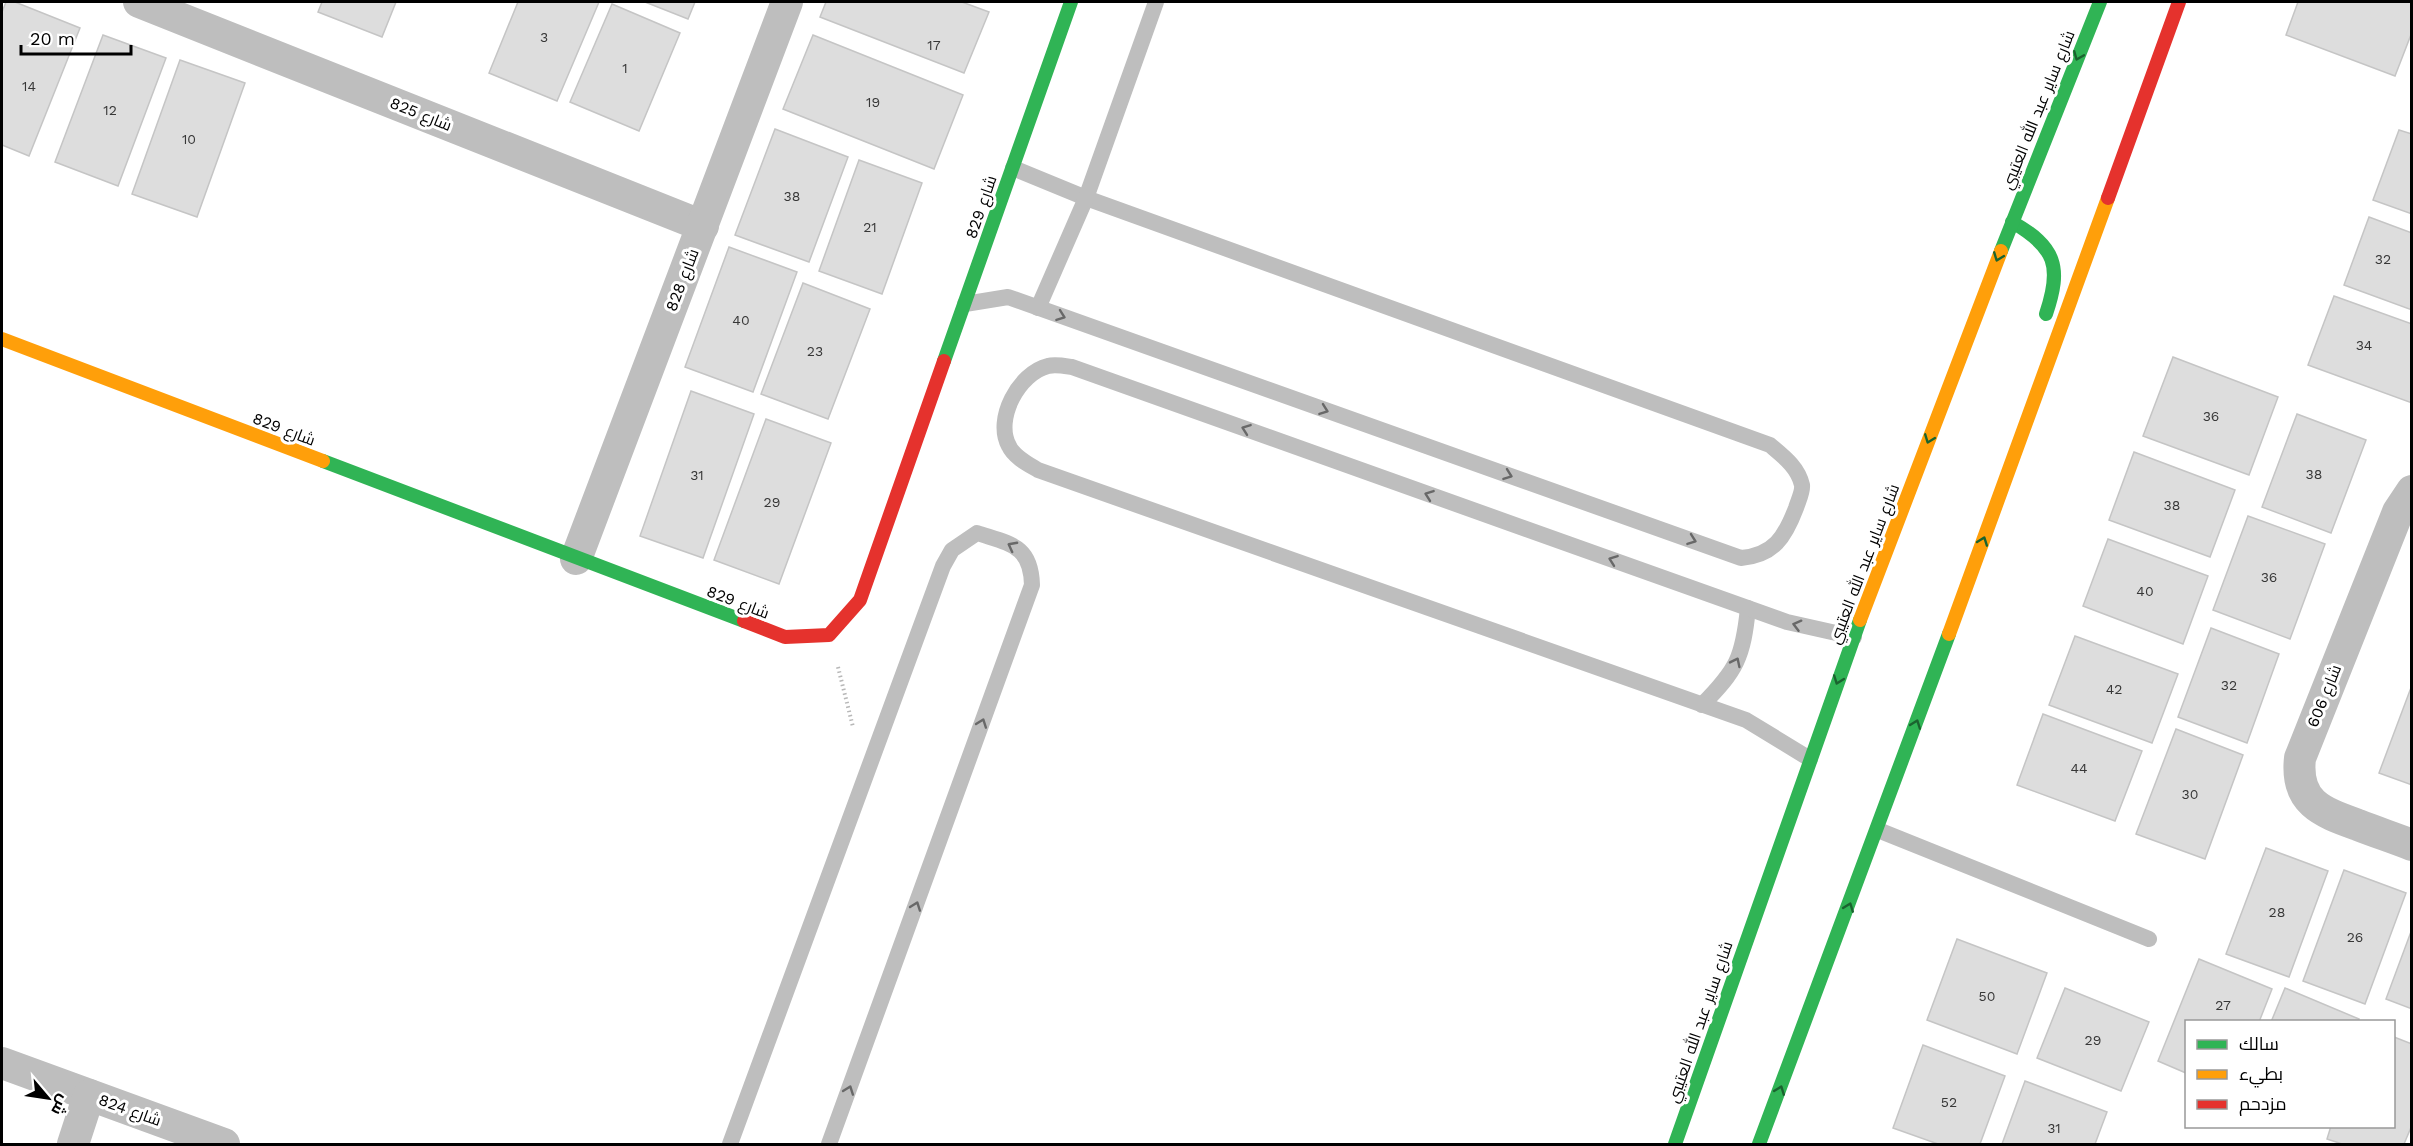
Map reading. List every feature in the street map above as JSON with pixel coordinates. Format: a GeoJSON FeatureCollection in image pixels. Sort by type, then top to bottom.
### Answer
{"type":"FeatureCollection","features":[{"type":"Feature","properties":{"kind":"street","name":"شارع 825"},"geometry":{"type":"LineString","coordinates":[[139,2],[703,226]]}},
{"type":"Feature","properties":{"kind":"street","name":"شارع 828"},"geometry":{"type":"LineString","coordinates":[[576,559],[787,2]]}},
{"type":"Feature","properties":{"kind":"street","name":"شارع 829"},"geometry":{"type":"LineString","coordinates":[[2,339],[785,638],[829,635],[860,600],[1071,2]]}},
{"type":"Feature","properties":{"kind":"street","name":"شارع ساير عبد الله العتيبي"},"geometry":{"type":"LineString","coordinates":[[1675,1144],[1854,636],[2012,222],[2100,2]]}},
{"type":"Feature","properties":{"kind":"street"},"geometry":{"type":"LineString","coordinates":[[1759,1144],[1878,830],[2179,2]]}},
{"type":"Feature","properties":{"kind":"street"},"geometry":{"type":"LineString","coordinates":[[2012,222],[2043,242],[2053,257],[2057,276],[2054,294],[2041,326]]}},
{"type":"Feature","properties":{"kind":"street"},"geometry":{"type":"LineString","coordinates":[[2000,450],[2000,494]]}},
{"type":"Feature","properties":{"kind":"street","name":"شارع 606"},"geometry":{"type":"LineString","coordinates":[[2412,491],[2404,500],[2390,534],[2300,758],[2298,771],[2305,794],[2325,813],[2412,845]]}},
{"type":"Feature","properties":{"kind":"street","name":"شارع 824"},"geometry":{"type":"LineString","coordinates":[[2,1063],[224,1144]]}},
{"type":"Feature","properties":{"kind":"street"},"geometry":{"type":"LineString","coordinates":[[73,1144],[89,1095]]}},
{"type":"Feature","properties":{"kind":"lane"},"geometry":{"type":"LineString","coordinates":[[1038,308],[1086,198],[1156,2]]}},
{"type":"Feature","properties":{"kind":"lane"},"geometry":{"type":"LineString","coordinates":[[965,304],[1008,297],[1741,558],[1759,556],[1788,530],[1803,488],[1797,472],[1784,456],[1770,445],[1086,198],[1013,168]]}},
{"type":"Feature","properties":{"kind":"lane"},"geometry":{"type":"LineString","coordinates":[[1810,759],[1746,720],[1038,470],[1009,447],[1004,429],[1012,397],[1030,374],[1049,365],[1072,367],[1797,625],[1854,636]]}},
{"type":"Feature","properties":{"kind":"lane"},"geometry":{"type":"LineString","coordinates":[[730,1144],[943,566],[952,550],[977,533],[1011,544],[1026,555],[1032,567],[1032,585],[829,1144]]}},
{"type":"Feature","properties":{"kind":"lane"},"geometry":{"type":"LineString","coordinates":[[1702,705],[1728,680],[1740,656],[1744,643],[1748,608]]}},
{"type":"Feature","properties":{"kind":"lane"},"geometry":{"type":"LineString","coordinates":[[1878,830],[2149,939]]}},
{"type":"Feature","properties":{"kind":"path"},"geometry":{"type":"LineString","coordinates":[[829,635],[866,776]]}},
{"type":"Feature","properties":{"kind":"building"},"geometry":{"type":"Polygon","coordinates":[[[6,2],[15,2],[80,28],[29,156],[2,145],[2,12],[6,2]]]}},
{"type":"Feature","properties":{"kind":"building"},"geometry":{"type":"Polygon","coordinates":[[[322,2],[396,2],[382,37],[318,12],[322,2]]]}},
{"type":"Feature","properties":{"kind":"building"},"geometry":{"type":"Polygon","coordinates":[[[518,2],[599,2],[557,101],[489,73],[518,2]]]}},
{"type":"Feature","properties":{"kind":"building"},"geometry":{"type":"Polygon","coordinates":[[[645,2],[695,2],[688,19],[645,2]]]}},
{"type":"Feature","properties":{"kind":"building"},"geometry":{"type":"Polygon","coordinates":[[[826,2],[962,2],[989,12],[964,73],[820,17],[826,2]]]}},
{"type":"Feature","properties":{"kind":"building"},"geometry":{"type":"Polygon","coordinates":[[[2298,2],[2412,2],[2412,32],[2395,76],[2286,35],[2298,2]]]}},
{"type":"Feature","properties":{"kind":"building"},"geometry":{"type":"Polygon","coordinates":[[[612,4],[680,33],[639,131],[570,102],[612,4]]]}},
{"type":"Feature","properties":{"kind":"building"},"geometry":{"type":"Polygon","coordinates":[[[103,35],[166,58],[118,186],[55,162],[103,35]]]}},
{"type":"Feature","properties":{"kind":"building"},"geometry":{"type":"Polygon","coordinates":[[[813,35],[963,95],[934,169],[783,109],[813,35]]]}},
{"type":"Feature","properties":{"kind":"building"},"geometry":{"type":"Polygon","coordinates":[[[180,60],[245,83],[197,217],[132,194],[180,60]]]}},
{"type":"Feature","properties":{"kind":"building"},"geometry":{"type":"Polygon","coordinates":[[[775,129],[848,157],[809,262],[735,235],[775,129]]]}},
{"type":"Feature","properties":{"kind":"building"},"geometry":{"type":"Polygon","coordinates":[[[2399,130],[2412,134],[2412,214],[2373,200],[2399,130]]]}},
{"type":"Feature","properties":{"kind":"building"},"geometry":{"type":"Polygon","coordinates":[[[859,160],[922,183],[882,294],[819,271],[859,160]]]}},
{"type":"Feature","properties":{"kind":"building"},"geometry":{"type":"Polygon","coordinates":[[[2369,217],[2412,233],[2412,310],[2344,285],[2369,217]]]}},
{"type":"Feature","properties":{"kind":"building"},"geometry":{"type":"Polygon","coordinates":[[[729,247],[797,272],[753,392],[685,367],[729,247]]]}},
{"type":"Feature","properties":{"kind":"building"},"geometry":{"type":"Polygon","coordinates":[[[803,283],[870,309],[828,419],[761,394],[803,283]]]}},
{"type":"Feature","properties":{"kind":"building"},"geometry":{"type":"Polygon","coordinates":[[[2334,296],[2412,324],[2412,403],[2308,365],[2334,296]]]}},
{"type":"Feature","properties":{"kind":"building"},"geometry":{"type":"Polygon","coordinates":[[[2173,357],[2278,397],[2249,475],[2143,436],[2173,357]]]}},
{"type":"Feature","properties":{"kind":"building"},"geometry":{"type":"Polygon","coordinates":[[[691,391],[754,414],[703,558],[640,536],[691,391]]]}},
{"type":"Feature","properties":{"kind":"building"},"geometry":{"type":"Polygon","coordinates":[[[2297,414],[2366,440],[2331,533],[2262,507],[2297,414]]]}},
{"type":"Feature","properties":{"kind":"building"},"geometry":{"type":"Polygon","coordinates":[[[766,419],[831,443],[779,584],[714,560],[766,419]]]}},
{"type":"Feature","properties":{"kind":"building"},"geometry":{"type":"Polygon","coordinates":[[[2134,452],[2235,490],[2210,557],[2109,520],[2134,452]]]}},
{"type":"Feature","properties":{"kind":"building"},"geometry":{"type":"Polygon","coordinates":[[[2248,516],[2325,544],[2290,639],[2213,610],[2248,516]]]}},
{"type":"Feature","properties":{"kind":"building"},"geometry":{"type":"Polygon","coordinates":[[[2108,539],[2208,576],[2183,644],[2083,606],[2108,539]]]}},
{"type":"Feature","properties":{"kind":"building"},"geometry":{"type":"Polygon","coordinates":[[[2211,628],[2279,654],[2247,743],[2178,717],[2211,628]]]}},
{"type":"Feature","properties":{"kind":"building"},"geometry":{"type":"Polygon","coordinates":[[[2075,636],[2178,674],[2152,743],[2049,705],[2075,636]]]}},
{"type":"Feature","properties":{"kind":"building"},"geometry":{"type":"Polygon","coordinates":[[[2412,685],[2412,785],[2379,773],[2412,685]]]}},
{"type":"Feature","properties":{"kind":"building"},"geometry":{"type":"Polygon","coordinates":[[[2043,714],[2142,751],[2115,821],[2017,785],[2043,714]]]}},
{"type":"Feature","properties":{"kind":"building"},"geometry":{"type":"Polygon","coordinates":[[[2176,729],[2243,755],[2205,859],[2136,834],[2176,729]]]}},
{"type":"Feature","properties":{"kind":"building"},"geometry":{"type":"Polygon","coordinates":[[[2266,848],[2328,871],[2289,977],[2226,954],[2266,848]]]}},
{"type":"Feature","properties":{"kind":"building"},"geometry":{"type":"Polygon","coordinates":[[[2344,870],[2406,893],[2365,1004],[2303,981],[2344,870]]]}},
{"type":"Feature","properties":{"kind":"building"},"geometry":{"type":"Polygon","coordinates":[[[2412,929],[2412,1009],[2386,999],[2412,929]]]}},
{"type":"Feature","properties":{"kind":"building"},"geometry":{"type":"Polygon","coordinates":[[[1957,939],[2047,973],[2017,1054],[1927,1020],[1957,939]]]}},
{"type":"Feature","properties":{"kind":"building"},"geometry":{"type":"Polygon","coordinates":[[[2199,959],[2272,989],[2260,1020],[2185,1020],[2185,1073],[2158,1061],[2199,959]]]}},
{"type":"Feature","properties":{"kind":"building"},"geometry":{"type":"Polygon","coordinates":[[[2065,988],[2149,1022],[2121,1091],[2037,1058],[2065,988]]]}},
{"type":"Feature","properties":{"kind":"building"},"geometry":{"type":"Polygon","coordinates":[[[2285,988],[2359,1019],[2359,1020],[2272,1020],[2285,988]]]}},
{"type":"Feature","properties":{"kind":"building"},"geometry":{"type":"Polygon","coordinates":[[[2395,1037],[2412,1044],[2412,1125],[2404,1144],[2342,1144],[2327,1139],[2330,1128],[2395,1128],[2395,1037]]]}},
{"type":"Feature","properties":{"kind":"building"},"geometry":{"type":"Polygon","coordinates":[[[1923,1045],[2005,1076],[1980,1144],[1938,1144],[1893,1128],[1923,1045]]]}},
{"type":"Feature","properties":{"kind":"building"},"geometry":{"type":"Polygon","coordinates":[[[2025,1081],[2107,1112],[2095,1144],[2002,1144],[2025,1081]]]}},
{"type":"Feature","properties":{"kind":"traffic: fast"},"geometry":{"type":"LineString","coordinates":[[944,361],[1071,2]]}},
{"type":"Feature","properties":{"kind":"traffic: fast"},"geometry":{"type":"LineString","coordinates":[[2001,251],[2100,2]]}},
{"type":"Feature","properties":{"kind":"traffic: fast"},"geometry":{"type":"LineString","coordinates":[[2012,222],[2038,240],[2052,260],[2054,283],[2046,314]]}},
{"type":"Feature","properties":{"kind":"traffic: fast"},"geometry":{"type":"LineString","coordinates":[[323,461],[744,621]]}},
{"type":"Feature","properties":{"kind":"traffic: fast"},"geometry":{"type":"LineString","coordinates":[[1675,1144],[1860,620]]}},
{"type":"Feature","properties":{"kind":"traffic: fast"},"geometry":{"type":"LineString","coordinates":[[1759,1144],[1949,634]]}},
{"type":"Feature","properties":{"kind":"traffic: slow"},"geometry":{"type":"LineString","coordinates":[[1949,634],[2108,198]]}},
{"type":"Feature","properties":{"kind":"traffic: slow"},"geometry":{"type":"LineString","coordinates":[[1860,620],[2001,251]]}},
{"type":"Feature","properties":{"kind":"traffic: slow"},"geometry":{"type":"LineString","coordinates":[[2,339],[323,461]]}},
{"type":"Feature","properties":{"kind":"traffic: jam"},"geometry":{"type":"LineString","coordinates":[[2108,198],[2179,2]]}},
{"type":"Feature","properties":{"kind":"traffic: jam"},"geometry":{"type":"LineString","coordinates":[[744,621],[785,637],[829,635],[860,600],[944,361]]}}]}
